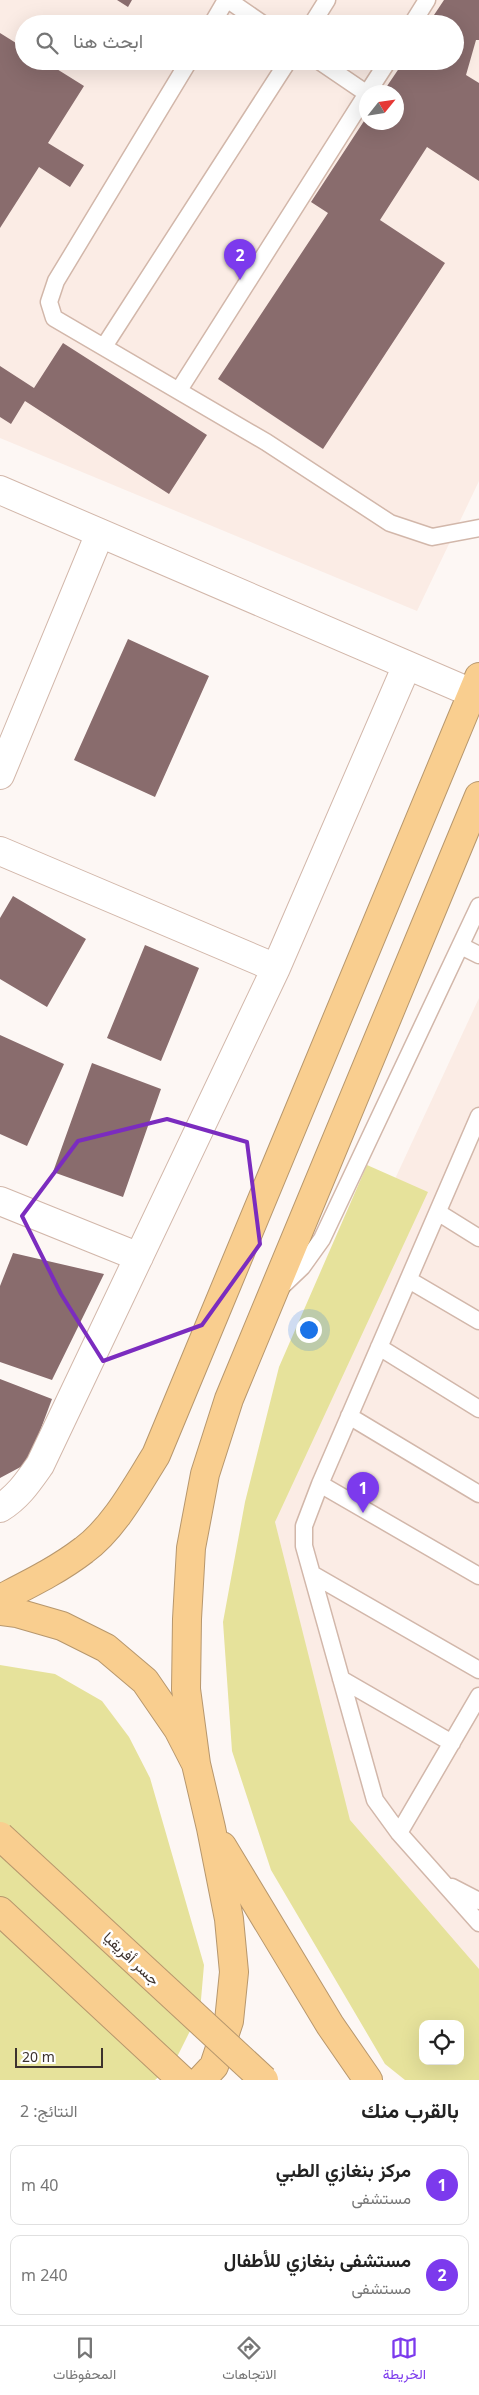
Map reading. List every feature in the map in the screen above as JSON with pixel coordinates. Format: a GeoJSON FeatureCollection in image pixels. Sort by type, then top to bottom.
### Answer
{"type":"FeatureCollection","features":[{"type":"Feature","properties":{"kind":"highway"},"geometry":{"type":"LineString","coordinates":[[0,1599],[40,1578],[85,1550],[122,1510],[156,1455],[476,685]]}},
{"type":"Feature","properties":{"kind":"highway"},"geometry":{"type":"LineString","coordinates":[[201,2080],[214,2066],[229,2021],[234,1972],[229,1920],[196,1764],[186,1689],[191,1548],[205,1474],[229,1400],[479,796]]}},
{"type":"Feature","properties":{"kind":"highway"},"geometry":{"type":"LineString","coordinates":[[0,1611],[17,1613],[62,1626],[106,1648],[146,1681],[178,1729],[196,1764]]}},
{"type":"Feature","properties":{"kind":"highway"},"geometry":{"type":"LineString","coordinates":[[211,1828],[315,2001],[368,2080]]}},
{"type":"Feature","properties":{"kind":"highway","name":"جسر أفريقيا"},"geometry":{"type":"LineString","coordinates":[[0,1836],[264,2080]]}},
{"type":"Feature","properties":{"kind":"highway"},"geometry":{"type":"LineString","coordinates":[[0,1911],[182,2080]]}},
{"type":"Feature","properties":{"kind":"street"},"geometry":{"type":"LineString","coordinates":[[0,490],[407,665],[476,685]]}},
{"type":"Feature","properties":{"kind":"street"},"geometry":{"type":"LineString","coordinates":[[0,775],[100,532]]}},
{"type":"Feature","properties":{"kind":"street"},"geometry":{"type":"LineString","coordinates":[[0,1508],[10,1502],[25,1488],[40,1465],[276,968],[407,665]]}},
{"type":"Feature","properties":{"kind":"street"},"geometry":{"type":"LineString","coordinates":[[0,851],[276,968]]}},
{"type":"Feature","properties":{"kind":"street"},"geometry":{"type":"LineString","coordinates":[[0,1201],[139,1257]]}},
{"type":"Feature","properties":{"kind":"lane"},"geometry":{"type":"LineString","coordinates":[[218,15],[227,0],[250,15]]}},
{"type":"Feature","properties":{"kind":"lane"},"geometry":{"type":"LineString","coordinates":[[318,15],[327,0]]}},
{"type":"Feature","properties":{"kind":"lane"},"geometry":{"type":"LineString","coordinates":[[418,15],[427,0]]}},
{"type":"Feature","properties":{"kind":"lane"},"geometry":{"type":"LineString","coordinates":[[184,70],[56,281],[49,302],[54,318],[105,346],[266,442],[390,523],[432,537],[479,528]]}},
{"type":"Feature","properties":{"kind":"lane"},"geometry":{"type":"LineString","coordinates":[[105,346],[282,70]]}},
{"type":"Feature","properties":{"kind":"lane"},"geometry":{"type":"LineString","coordinates":[[332,70],[359,88]]}},
{"type":"Feature","properties":{"kind":"lane"},"geometry":{"type":"LineString","coordinates":[[373,85],[382,70]]}},
{"type":"Feature","properties":{"kind":"lane"},"geometry":{"type":"LineString","coordinates":[[179,390],[359,107]]}},
{"type":"Feature","properties":{"kind":"lane"},"geometry":{"type":"LineString","coordinates":[[272,1296],[302,1267],[322,1240],[479,906]]}},
{"type":"Feature","properties":{"kind":"lane"},"geometry":{"type":"LineString","coordinates":[[461,946],[479,955]]}},
{"type":"Feature","properties":{"kind":"lane"},"geometry":{"type":"LineString","coordinates":[[479,1116],[439,1213],[320,1484],[304,1526],[304,1546],[375,1800],[399,1834],[479,1923]]}},
{"type":"Feature","properties":{"kind":"lane"},"geometry":{"type":"LineString","coordinates":[[439,1213],[479,1238]]}},
{"type":"Feature","properties":{"kind":"lane"},"geometry":{"type":"LineString","coordinates":[[409,1280],[479,1321]]}},
{"type":"Feature","properties":{"kind":"lane"},"geometry":{"type":"LineString","coordinates":[[379,1348],[479,1409]]}},
{"type":"Feature","properties":{"kind":"lane"},"geometry":{"type":"LineString","coordinates":[[350,1416],[479,1494]]}},
{"type":"Feature","properties":{"kind":"lane"},"geometry":{"type":"LineString","coordinates":[[320,1484],[479,1576]]}},
{"type":"Feature","properties":{"kind":"lane"},"geometry":{"type":"LineString","coordinates":[[312,1574],[479,1670]]}},
{"type":"Feature","properties":{"kind":"lane"},"geometry":{"type":"LineString","coordinates":[[341,1679],[452,1743]]}},
{"type":"Feature","properties":{"kind":"lane"},"geometry":{"type":"LineString","coordinates":[[399,1834],[479,1696]]}},
{"type":"Feature","properties":{"kind":"lane"},"geometry":{"type":"LineString","coordinates":[[443,1882],[479,1902]]}},
{"type":"Feature","properties":{"kind":"highlighted area"},"geometry":{"type":"Polygon","coordinates":[[[167,1119],[247,1142],[260,1244],[202,1325],[103,1361],[61,1294],[22,1216],[78,1141],[167,1119]]]}},
{"type":"Feature","properties":{"kind":"shaded area"},"geometry":{"type":"Polygon","coordinates":[[[0,0],[479,0],[479,481],[417,611],[0,438],[0,0]]]}},
{"type":"Feature","properties":{"kind":"shaded area"},"geometry":{"type":"Polygon","coordinates":[[[479,998],[479,2007],[304,1813],[245,1502],[479,998]]]}},
{"type":"Feature","properties":{"kind":"shaded area"},"geometry":{"type":"Polygon","coordinates":[[[367,1165],[428,1192],[275,1522],[350,1820],[479,1969],[479,2080],[405,2080],[385,2064],[271,1870],[232,1751],[223,1622],[245,1502],[279,1367],[367,1165]]]}},
{"type":"Feature","properties":{"kind":"shaded area"},"geometry":{"type":"Polygon","coordinates":[[[0,1665],[55,1674],[102,1701],[129,1737],[150,1778],[204,1965],[200,2011],[174,2063],[155,2080],[0,2080],[0,1665]]]}},
{"type":"Feature","properties":{"kind":"building"},"geometry":{"type":"Polygon","coordinates":[[[117,0],[132,0],[128,7],[117,0]]]}},
{"type":"Feature","properties":{"kind":"building"},"geometry":{"type":"Polygon","coordinates":[[[444,0],[479,0],[479,40],[476,40],[466,75],[479,83],[479,181],[427,147],[380,220],[445,263],[323,449],[218,379],[328,213],[311,202],[359,129],[404,130],[404,85],[388,85],[398,70],[464,70],[464,15],[434,15],[444,0]]]}},
{"type":"Feature","properties":{"kind":"building"},"geometry":{"type":"Polygon","coordinates":[[[0,33],[15,42],[15,70],[58,70],[84,86],[48,143],[84,165],[70,187],[39,167],[0,228],[0,33]]]}},
{"type":"Feature","properties":{"kind":"building"},"geometry":{"type":"Polygon","coordinates":[[[63,343],[207,435],[169,494],[25,401],[11,424],[0,417],[0,366],[34,388],[63,343]]]}},
{"type":"Feature","properties":{"kind":"building"},"geometry":{"type":"Polygon","coordinates":[[[128,639],[209,676],[155,797],[74,760],[128,639]]]}},
{"type":"Feature","properties":{"kind":"building"},"geometry":{"type":"Polygon","coordinates":[[[13,896],[86,939],[47,1007],[0,979],[0,918],[13,896]]]}},
{"type":"Feature","properties":{"kind":"building"},"geometry":{"type":"Polygon","coordinates":[[[145,945],[199,968],[161,1061],[107,1038],[145,945]]]}},
{"type":"Feature","properties":{"kind":"building"},"geometry":{"type":"Polygon","coordinates":[[[0,1035],[64,1064],[27,1146],[0,1134],[0,1035]]]}},
{"type":"Feature","properties":{"kind":"building"},"geometry":{"type":"Polygon","coordinates":[[[92,1063],[161,1089],[123,1197],[53,1172],[92,1063]]]}},
{"type":"Feature","properties":{"kind":"building"},"geometry":{"type":"Polygon","coordinates":[[[13,1253],[104,1274],[52,1380],[0,1362],[0,1286],[13,1253]]]}},
{"type":"Feature","properties":{"kind":"building"},"geometry":{"type":"Polygon","coordinates":[[[0,1379],[52,1399],[28,1463],[0,1478],[0,1379]]]}},
{"type":"Feature","properties":{"kind":"place","name":"مستشفى بنغازي للأطفال"},"geometry":{"type":"Point","coordinates":[240,280]}},
{"type":"Feature","properties":{"kind":"place","name":"مركز بنغازي الطبي"},"geometry":{"type":"Point","coordinates":[363,1513]}}]}
